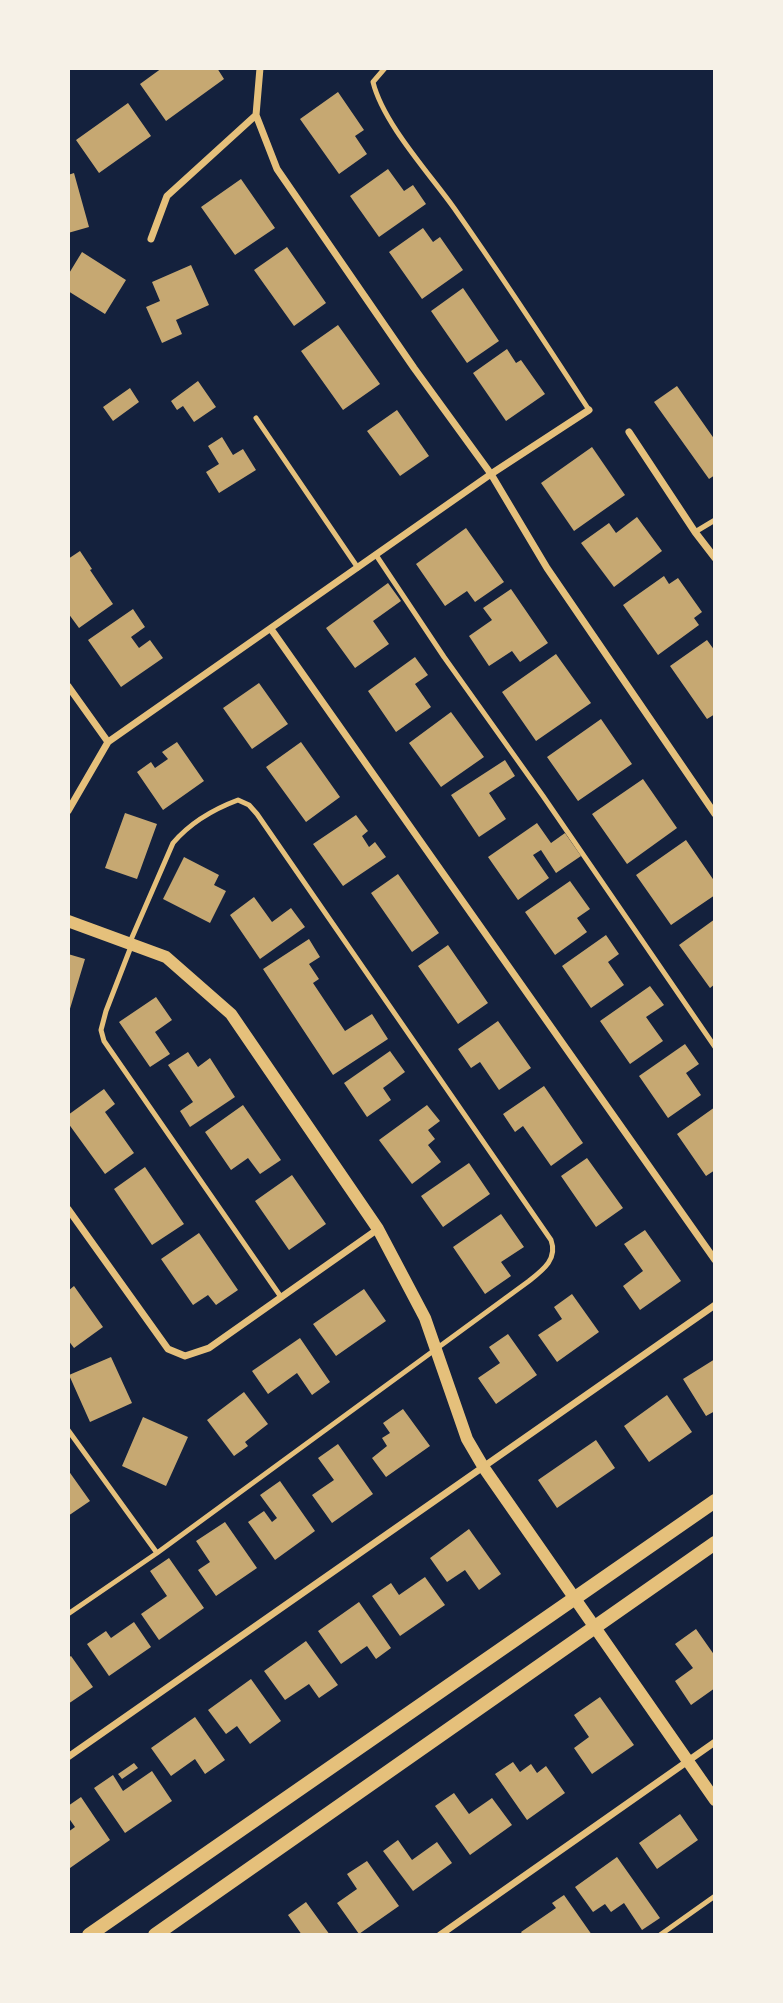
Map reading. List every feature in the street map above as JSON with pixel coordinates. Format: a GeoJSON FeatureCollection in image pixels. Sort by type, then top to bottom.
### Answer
{"type":"FeatureCollection","features":[{"type":"Feature","properties":{"kind":"main road"},"geometry":{"type":"LineString","coordinates":[[89,1935],[715,1501]]}},
{"type":"Feature","properties":{"kind":"main road"},"geometry":{"type":"LineString","coordinates":[[155,1935],[715,1543]]}},
{"type":"Feature","properties":{"kind":"street"},"geometry":{"type":"LineString","coordinates":[[260,68],[256,116],[277,169],[414,368],[491,474],[547,568],[715,814]]}},
{"type":"Feature","properties":{"kind":"street"},"geometry":{"type":"LineString","coordinates":[[150,239],[167,196],[256,116]]}},
{"type":"Feature","properties":{"kind":"street"},"geometry":{"type":"LineString","coordinates":[[68,811],[108,742],[491,474],[589,410]]}},
{"type":"Feature","properties":{"kind":"street"},"geometry":{"type":"LineString","coordinates":[[629,432],[715,558]]}},
{"type":"Feature","properties":{"kind":"street"},"geometry":{"type":"LineString","coordinates":[[271,629],[715,1260]]}},
{"type":"Feature","properties":{"kind":"street"},"geometry":{"type":"LineString","coordinates":[[68,686],[108,742]]}},
{"type":"Feature","properties":{"kind":"street"},"geometry":{"type":"LineString","coordinates":[[68,921],[166,957],[230,1014],[378,1229],[425,1318],[467,1439],[484,1468],[715,1800]]}},
{"type":"Feature","properties":{"kind":"street"},"geometry":{"type":"LineString","coordinates":[[68,1209],[168,1349],[186,1356],[209,1348],[378,1229]]}},
{"type":"Feature","properties":{"kind":"street"},"geometry":{"type":"LineString","coordinates":[[68,1757],[715,1305]]}},
{"type":"Feature","properties":{"kind":"street"},"geometry":{"type":"LineString","coordinates":[[440,1935],[715,1742]]}},
{"type":"Feature","properties":{"kind":"lane"},"geometry":{"type":"LineString","coordinates":[[385,68],[373,82],[376,95],[391,121],[470,232],[589,410]]}},
{"type":"Feature","properties":{"kind":"lane"},"geometry":{"type":"LineString","coordinates":[[256,418],[358,568]]}},
{"type":"Feature","properties":{"kind":"lane"},"geometry":{"type":"LineString","coordinates":[[695,532],[715,520]]}},
{"type":"Feature","properties":{"kind":"lane"},"geometry":{"type":"LineString","coordinates":[[376,555],[715,1047]]}},
{"type":"Feature","properties":{"kind":"lane"},"geometry":{"type":"LineString","coordinates":[[68,1614],[157,1553],[548,1266],[554,1247],[257,814],[238,800],[219,807],[173,842],[131,944],[101,1030],[103,1041],[281,1297]]}},
{"type":"Feature","properties":{"kind":"lane"},"geometry":{"type":"LineString","coordinates":[[68,1430],[157,1553]]}},
{"type":"Feature","properties":{"kind":"lane"},"geometry":{"type":"LineString","coordinates":[[660,1935],[715,1896]]}},
{"type":"Feature","properties":{"kind":"building"},"geometry":{"type":"Polygon","coordinates":[[[162,68],[217,68],[224,79],[166,121],[140,84],[162,68]]]}},
{"type":"Feature","properties":{"kind":"building"},"geometry":{"type":"Polygon","coordinates":[[[338,92],[364,130],[355,136],[367,154],[339,174],[300,119],[338,92]]]}},
{"type":"Feature","properties":{"kind":"building"},"geometry":{"type":"Polygon","coordinates":[[[128,103],[151,136],[99,173],[76,140],[128,103]]]}},
{"type":"Feature","properties":{"kind":"building"},"geometry":{"type":"Polygon","coordinates":[[[388,169],[404,191],[413,185],[426,204],[379,237],[350,196],[388,169]]]}},
{"type":"Feature","properties":{"kind":"building"},"geometry":{"type":"Polygon","coordinates":[[[74,173],[89,227],[68,233],[68,175],[74,173]]]}},
{"type":"Feature","properties":{"kind":"building"},"geometry":{"type":"Polygon","coordinates":[[[241,179],[275,228],[235,255],[201,207],[241,179]]]}},
{"type":"Feature","properties":{"kind":"building"},"geometry":{"type":"Polygon","coordinates":[[[423,228],[433,242],[440,237],[463,270],[422,299],[389,252],[423,228]]]}},
{"type":"Feature","properties":{"kind":"building"},"geometry":{"type":"Polygon","coordinates":[[[287,247],[326,303],[294,326],[254,270],[287,247]]]}},
{"type":"Feature","properties":{"kind":"building"},"geometry":{"type":"Polygon","coordinates":[[[82,252],[126,280],[105,314],[68,291],[68,275],[82,252]]]}},
{"type":"Feature","properties":{"kind":"building"},"geometry":{"type":"Polygon","coordinates":[[[191,265],[209,305],[176,320],[182,334],[162,343],[146,307],[160,301],[152,282],[191,265]]]}},
{"type":"Feature","properties":{"kind":"building"},"geometry":{"type":"Polygon","coordinates":[[[463,288],[499,341],[467,363],[431,311],[463,288]]]}},
{"type":"Feature","properties":{"kind":"building"},"geometry":{"type":"Polygon","coordinates":[[[338,325],[380,384],[343,410],[301,351],[338,325]]]}},
{"type":"Feature","properties":{"kind":"building"},"geometry":{"type":"Polygon","coordinates":[[[507,349],[516,363],[521,360],[545,394],[506,421],[473,373],[507,349]]]}},
{"type":"Feature","properties":{"kind":"building"},"geometry":{"type":"Polygon","coordinates":[[[198,381],[216,407],[194,422],[183,406],[177,410],[171,401],[198,381]]]}},
{"type":"Feature","properties":{"kind":"building"},"geometry":{"type":"Polygon","coordinates":[[[677,386],[715,440],[715,475],[709,479],[654,402],[677,386]]]}},
{"type":"Feature","properties":{"kind":"building"},"geometry":{"type":"Polygon","coordinates":[[[130,388],[139,402],[113,421],[103,407],[130,388]]]}},
{"type":"Feature","properties":{"kind":"building"},"geometry":{"type":"Polygon","coordinates":[[[397,410],[429,456],[400,476],[367,431],[397,410]]]}},
{"type":"Feature","properties":{"kind":"building"},"geometry":{"type":"Polygon","coordinates":[[[222,437],[233,455],[243,449],[256,470],[219,493],[206,472],[219,464],[208,446],[222,437]]]}},
{"type":"Feature","properties":{"kind":"building"},"geometry":{"type":"Polygon","coordinates":[[[592,447],[625,495],[574,531],[541,483],[592,447]]]}},
{"type":"Feature","properties":{"kind":"building"},"geometry":{"type":"Polygon","coordinates":[[[637,517],[662,551],[614,587],[581,543],[609,523],[616,533],[637,517]]]}},
{"type":"Feature","properties":{"kind":"building"},"geometry":{"type":"Polygon","coordinates":[[[466,528],[504,582],[475,602],[467,591],[445,606],[416,564],[466,528]]]}},
{"type":"Feature","properties":{"kind":"building"},"geometry":{"type":"Polygon","coordinates":[[[80,551],[113,604],[79,628],[68,613],[68,559],[80,551]]]}},
{"type":"Feature","properties":{"kind":"building"},"geometry":{"type":"Polygon","coordinates":[[[664,576],[669,584],[678,578],[702,612],[694,618],[699,625],[658,655],[623,605],[664,576]]]}},
{"type":"Feature","properties":{"kind":"building"},"geometry":{"type":"Polygon","coordinates":[[[388,583],[401,601],[373,621],[389,644],[355,668],[326,628],[388,583]]]}},
{"type":"Feature","properties":{"kind":"building"},"geometry":{"type":"Polygon","coordinates":[[[511,589],[548,643],[520,662],[512,651],[489,666],[469,636],[492,620],[483,608],[511,589]]]}},
{"type":"Feature","properties":{"kind":"building"},"geometry":{"type":"Polygon","coordinates":[[[133,609],[145,627],[131,637],[139,648],[150,640],[163,658],[121,687],[88,640],[133,609]]]}},
{"type":"Feature","properties":{"kind":"building"},"geometry":{"type":"Polygon","coordinates":[[[707,640],[715,651],[715,714],[707,719],[670,666],[707,640]]]}},
{"type":"Feature","properties":{"kind":"building"},"geometry":{"type":"Polygon","coordinates":[[[556,654],[591,703],[536,741],[502,692],[556,654]]]}},
{"type":"Feature","properties":{"kind":"building"},"geometry":{"type":"Polygon","coordinates":[[[415,657],[428,675],[415,684],[431,707],[396,732],[368,691],[415,657]]]}},
{"type":"Feature","properties":{"kind":"building"},"geometry":{"type":"Polygon","coordinates":[[[259,683],[288,724],[252,749],[223,708],[259,683]]]}},
{"type":"Feature","properties":{"kind":"building"},"geometry":{"type":"Polygon","coordinates":[[[451,712],[484,757],[441,787],[409,743],[451,712]]]}},
{"type":"Feature","properties":{"kind":"building"},"geometry":{"type":"Polygon","coordinates":[[[601,719],[632,764],[578,801],[547,757],[601,719]]]}},
{"type":"Feature","properties":{"kind":"building"},"geometry":{"type":"Polygon","coordinates":[[[177,742],[204,781],[163,810],[137,772],[151,762],[155,768],[168,759],[162,752],[177,742]]]}},
{"type":"Feature","properties":{"kind":"building"},"geometry":{"type":"Polygon","coordinates":[[[301,742],[340,797],[306,822],[266,767],[301,742]]]}},
{"type":"Feature","properties":{"kind":"building"},"geometry":{"type":"Polygon","coordinates":[[[505,760],[515,776],[489,793],[506,819],[479,837],[451,795],[505,760]]]}},
{"type":"Feature","properties":{"kind":"building"},"geometry":{"type":"Polygon","coordinates":[[[643,779],[677,828],[627,864],[592,814],[643,779]]]}},
{"type":"Feature","properties":{"kind":"building"},"geometry":{"type":"Polygon","coordinates":[[[125,813],[157,824],[137,879],[105,868],[125,813]]]}},
{"type":"Feature","properties":{"kind":"building"},"geometry":{"type":"Polygon","coordinates":[[[356,815],[368,831],[362,836],[369,847],[375,842],[386,857],[343,886],[313,844],[356,815]]]}},
{"type":"Feature","properties":{"kind":"building"},"geometry":{"type":"Polygon","coordinates":[[[537,823],[551,843],[565,833],[581,856],[556,873],[541,850],[533,855],[549,878],[518,900],[488,857],[537,823]]]}},
{"type":"Feature","properties":{"kind":"building"},"geometry":{"type":"Polygon","coordinates":[[[686,840],[715,882],[715,895],[671,925],[636,875],[686,840]]]}},
{"type":"Feature","properties":{"kind":"building"},"geometry":{"type":"Polygon","coordinates":[[[184,857],[219,875],[214,885],[226,891],[210,923],[163,899],[184,857]]]}},
{"type":"Feature","properties":{"kind":"building"},"geometry":{"type":"Polygon","coordinates":[[[398,874],[439,933],[412,952],[371,893],[398,874]]]}},
{"type":"Feature","properties":{"kind":"building"},"geometry":{"type":"Polygon","coordinates":[[[570,881],[590,909],[577,918],[587,932],[555,955],[525,912],[570,881]]]}},
{"type":"Feature","properties":{"kind":"building"},"geometry":{"type":"Polygon","coordinates":[[[254,897],[272,922],[291,908],[305,927],[260,959],[230,915],[254,897]]]}},
{"type":"Feature","properties":{"kind":"building"},"geometry":{"type":"Polygon","coordinates":[[[715,919],[715,984],[710,988],[679,945],[715,919]]]}},
{"type":"Feature","properties":{"kind":"building"},"geometry":{"type":"Polygon","coordinates":[[[606,935],[619,954],[608,962],[624,985],[591,1008],[562,966],[606,935]]]}},
{"type":"Feature","properties":{"kind":"building"},"geometry":{"type":"Polygon","coordinates":[[[309,939],[320,957],[309,964],[319,979],[313,983],[345,1031],[372,1014],[388,1039],[333,1075],[263,969],[309,939]]]}},
{"type":"Feature","properties":{"kind":"building"},"geometry":{"type":"Polygon","coordinates":[[[448,945],[488,1003],[458,1024],[418,966],[448,945]]]}},
{"type":"Feature","properties":{"kind":"building"},"geometry":{"type":"Polygon","coordinates":[[[68,954],[85,959],[69,1012],[68,1012],[68,954]]]}},
{"type":"Feature","properties":{"kind":"building"},"geometry":{"type":"Polygon","coordinates":[[[650,986],[664,1005],[646,1017],[663,1041],[630,1064],[600,1021],[650,986]]]}},
{"type":"Feature","properties":{"kind":"building"},"geometry":{"type":"Polygon","coordinates":[[[156,997],[172,1020],[155,1032],[170,1054],[150,1067],[119,1022],[156,997]]]}},
{"type":"Feature","properties":{"kind":"building"},"geometry":{"type":"Polygon","coordinates":[[[498,1021],[531,1068],[499,1090],[480,1062],[471,1068],[458,1049],[498,1021]]]}},
{"type":"Feature","properties":{"kind":"building"},"geometry":{"type":"Polygon","coordinates":[[[685,1044],[699,1064],[686,1073],[701,1095],[668,1118],[639,1076],[685,1044]]]}},
{"type":"Feature","properties":{"kind":"building"},"geometry":{"type":"Polygon","coordinates":[[[390,1051],[405,1072],[383,1088],[391,1100],[367,1117],[344,1083],[390,1051]]]}},
{"type":"Feature","properties":{"kind":"building"},"geometry":{"type":"Polygon","coordinates":[[[188,1052],[198,1067],[210,1058],[235,1097],[190,1127],[180,1111],[193,1102],[168,1065],[188,1052]]]}},
{"type":"Feature","properties":{"kind":"building"},"geometry":{"type":"Polygon","coordinates":[[[544,1086],[583,1143],[551,1166],[523,1126],[515,1132],[503,1114],[544,1086]]]}},
{"type":"Feature","properties":{"kind":"building"},"geometry":{"type":"Polygon","coordinates":[[[104,1089],[115,1104],[105,1112],[134,1153],[105,1174],[68,1123],[68,1115],[104,1089]]]}},
{"type":"Feature","properties":{"kind":"building"},"geometry":{"type":"Polygon","coordinates":[[[243,1105],[281,1160],[260,1174],[248,1158],[231,1170],[205,1132],[243,1105]]]}},
{"type":"Feature","properties":{"kind":"building"},"geometry":{"type":"Polygon","coordinates":[[[427,1105],[440,1121],[428,1130],[435,1139],[428,1145],[441,1162],[412,1184],[379,1140],[427,1105]]]}},
{"type":"Feature","properties":{"kind":"building"},"geometry":{"type":"Polygon","coordinates":[[[715,1107],[715,1170],[706,1176],[677,1134],[715,1107]]]}},
{"type":"Feature","properties":{"kind":"building"},"geometry":{"type":"Polygon","coordinates":[[[587,1158],[623,1208],[596,1227],[561,1176],[587,1158]]]}},
{"type":"Feature","properties":{"kind":"building"},"geometry":{"type":"Polygon","coordinates":[[[469,1163],[490,1194],[443,1227],[421,1196],[469,1163]]]}},
{"type":"Feature","properties":{"kind":"building"},"geometry":{"type":"Polygon","coordinates":[[[145,1167],[184,1224],[152,1245],[114,1189],[145,1167]]]}},
{"type":"Feature","properties":{"kind":"building"},"geometry":{"type":"Polygon","coordinates":[[[292,1175],[326,1224],[289,1250],[255,1201],[292,1175]]]}},
{"type":"Feature","properties":{"kind":"building"},"geometry":{"type":"Polygon","coordinates":[[[501,1214],[524,1247],[501,1262],[511,1276],[485,1294],[453,1247],[501,1214]]]}},
{"type":"Feature","properties":{"kind":"building"},"geometry":{"type":"Polygon","coordinates":[[[645,1230],[681,1281],[640,1310],[623,1286],[643,1271],[624,1244],[645,1230]]]}},
{"type":"Feature","properties":{"kind":"building"},"geometry":{"type":"Polygon","coordinates":[[[199,1233],[238,1290],[216,1305],[208,1295],[193,1305],[161,1259],[199,1233]]]}},
{"type":"Feature","properties":{"kind":"building"},"geometry":{"type":"Polygon","coordinates":[[[74,1286],[103,1327],[74,1348],[68,1340],[68,1291],[74,1286]]]}},
{"type":"Feature","properties":{"kind":"building"},"geometry":{"type":"Polygon","coordinates":[[[364,1289],[386,1321],[336,1356],[313,1324],[364,1289]]]}},
{"type":"Feature","properties":{"kind":"building"},"geometry":{"type":"Polygon","coordinates":[[[572,1294],[599,1332],[557,1362],[538,1335],[562,1319],[554,1307],[572,1294]]]}},
{"type":"Feature","properties":{"kind":"building"},"geometry":{"type":"Polygon","coordinates":[[[508,1334],[537,1375],[496,1404],[478,1378],[500,1363],[489,1347],[508,1334]]]}},
{"type":"Feature","properties":{"kind":"building"},"geometry":{"type":"Polygon","coordinates":[[[300,1338],[330,1382],[312,1395],[297,1373],[268,1394],[252,1371],[300,1338]]]}},
{"type":"Feature","properties":{"kind":"building"},"geometry":{"type":"Polygon","coordinates":[[[111,1357],[132,1403],[90,1422],[69,1375],[111,1357]]]}},
{"type":"Feature","properties":{"kind":"building"},"geometry":{"type":"Polygon","coordinates":[[[715,1359],[715,1411],[706,1416],[683,1379],[715,1359]]]}},
{"type":"Feature","properties":{"kind":"building"},"geometry":{"type":"Polygon","coordinates":[[[244,1392],[268,1424],[245,1442],[248,1446],[234,1456],[207,1420],[244,1392]]]}},
{"type":"Feature","properties":{"kind":"building"},"geometry":{"type":"Polygon","coordinates":[[[667,1395],[692,1432],[649,1462],[624,1426],[667,1395]]]}},
{"type":"Feature","properties":{"kind":"building"},"geometry":{"type":"Polygon","coordinates":[[[403,1409],[430,1446],[386,1477],[372,1458],[387,1446],[382,1438],[390,1433],[383,1423],[403,1409]]]}},
{"type":"Feature","properties":{"kind":"building"},"geometry":{"type":"Polygon","coordinates":[[[143,1417],[188,1437],[166,1486],[122,1466],[143,1417]]]}},
{"type":"Feature","properties":{"kind":"building"},"geometry":{"type":"Polygon","coordinates":[[[596,1440],[615,1468],[557,1508],[538,1480],[596,1440]]]}},
{"type":"Feature","properties":{"kind":"building"},"geometry":{"type":"Polygon","coordinates":[[[338,1444],[373,1494],[332,1523],[312,1495],[334,1480],[318,1458],[338,1444]]]}},
{"type":"Feature","properties":{"kind":"building"},"geometry":{"type":"Polygon","coordinates":[[[68,1470],[90,1501],[68,1516],[68,1470]]]}},
{"type":"Feature","properties":{"kind":"building"},"geometry":{"type":"Polygon","coordinates":[[[280,1481],[315,1531],[275,1560],[248,1522],[264,1511],[272,1522],[277,1518],[260,1495],[280,1481]]]}},
{"type":"Feature","properties":{"kind":"building"},"geometry":{"type":"Polygon","coordinates":[[[225,1522],[257,1568],[216,1596],[198,1570],[210,1562],[196,1541],[225,1522]]]}},
{"type":"Feature","properties":{"kind":"building"},"geometry":{"type":"Polygon","coordinates":[[[469,1529],[501,1574],[479,1590],[465,1570],[447,1582],[430,1558],[469,1529]]]}},
{"type":"Feature","properties":{"kind":"building"},"geometry":{"type":"Polygon","coordinates":[[[169,1558],[204,1608],[159,1640],[141,1614],[167,1596],[150,1571],[169,1558]]]}},
{"type":"Feature","properties":{"kind":"building"},"geometry":{"type":"Polygon","coordinates":[[[425,1577],[445,1605],[400,1636],[372,1596],[391,1583],[399,1595],[425,1577]]]}},
{"type":"Feature","properties":{"kind":"building"},"geometry":{"type":"Polygon","coordinates":[[[359,1602],[391,1648],[376,1659],[367,1646],[341,1664],[318,1631],[359,1602]]]}},
{"type":"Feature","properties":{"kind":"building"},"geometry":{"type":"Polygon","coordinates":[[[134,1622],[151,1647],[109,1676],[87,1644],[106,1631],[111,1638],[134,1622]]]}},
{"type":"Feature","properties":{"kind":"building"},"geometry":{"type":"Polygon","coordinates":[[[696,1629],[715,1656],[715,1688],[691,1705],[675,1681],[693,1668],[675,1644],[696,1629]]]}},
{"type":"Feature","properties":{"kind":"building"},"geometry":{"type":"Polygon","coordinates":[[[306,1641],[338,1685],[319,1698],[309,1684],[285,1700],[264,1671],[306,1641]]]}},
{"type":"Feature","properties":{"kind":"building"},"geometry":{"type":"Polygon","coordinates":[[[71,1656],[93,1687],[68,1704],[68,1658],[71,1656]]]}},
{"type":"Feature","properties":{"kind":"building"},"geometry":{"type":"Polygon","coordinates":[[[251,1679],[281,1721],[250,1744],[237,1726],[226,1734],[208,1710],[251,1679]]]}},
{"type":"Feature","properties":{"kind":"building"},"geometry":{"type":"Polygon","coordinates":[[[600,1697],[634,1745],[592,1774],[574,1748],[589,1737],[574,1715],[600,1697]]]}},
{"type":"Feature","properties":{"kind":"building"},"geometry":{"type":"Polygon","coordinates":[[[195,1717],[225,1760],[205,1774],[195,1759],[171,1776],[151,1748],[195,1717]]]}},
{"type":"Feature","properties":{"kind":"building"},"geometry":{"type":"Polygon","coordinates":[[[513,1762],[520,1772],[531,1764],[537,1773],[546,1766],[565,1793],[527,1820],[495,1774],[513,1762]]]}},
{"type":"Feature","properties":{"kind":"building"},"geometry":{"type":"Polygon","coordinates":[[[134,1763],[138,1768],[122,1779],[118,1774],[134,1763]]]}},
{"type":"Feature","properties":{"kind":"building"},"geometry":{"type":"Polygon","coordinates":[[[152,1771],[172,1801],[125,1833],[94,1788],[113,1775],[123,1791],[152,1771]]]}},
{"type":"Feature","properties":{"kind":"building"},"geometry":{"type":"Polygon","coordinates":[[[454,1793],[469,1814],[492,1798],[512,1825],[470,1855],[435,1806],[454,1793]]]}},
{"type":"Feature","properties":{"kind":"building"},"geometry":{"type":"Polygon","coordinates":[[[81,1797],[110,1840],[70,1868],[68,1832],[75,1827],[68,1817],[68,1806],[81,1797]]]}},
{"type":"Feature","properties":{"kind":"building"},"geometry":{"type":"Polygon","coordinates":[[[680,1814],[698,1840],[657,1869],[639,1843],[680,1814]]]}},
{"type":"Feature","properties":{"kind":"building"},"geometry":{"type":"Polygon","coordinates":[[[398,1840],[412,1860],[437,1842],[452,1863],[413,1891],[383,1851],[398,1840]]]}},
{"type":"Feature","properties":{"kind":"building"},"geometry":{"type":"Polygon","coordinates":[[[617,1857],[660,1918],[642,1930],[624,1903],[611,1912],[605,1904],[593,1912],[575,1887],[617,1857]]]}},
{"type":"Feature","properties":{"kind":"building"},"geometry":{"type":"Polygon","coordinates":[[[367,1861],[399,1906],[359,1934],[337,1903],[357,1889],[347,1874],[367,1861]]]}},
{"type":"Feature","properties":{"kind":"building"},"geometry":{"type":"Polygon","coordinates":[[[564,1895],[592,1935],[523,1935],[521,1932],[556,1908],[552,1903],[564,1895]]]}},
{"type":"Feature","properties":{"kind":"building"},"geometry":{"type":"Polygon","coordinates":[[[306,1902],[330,1935],[302,1935],[288,1915],[306,1902]]]}}]}
